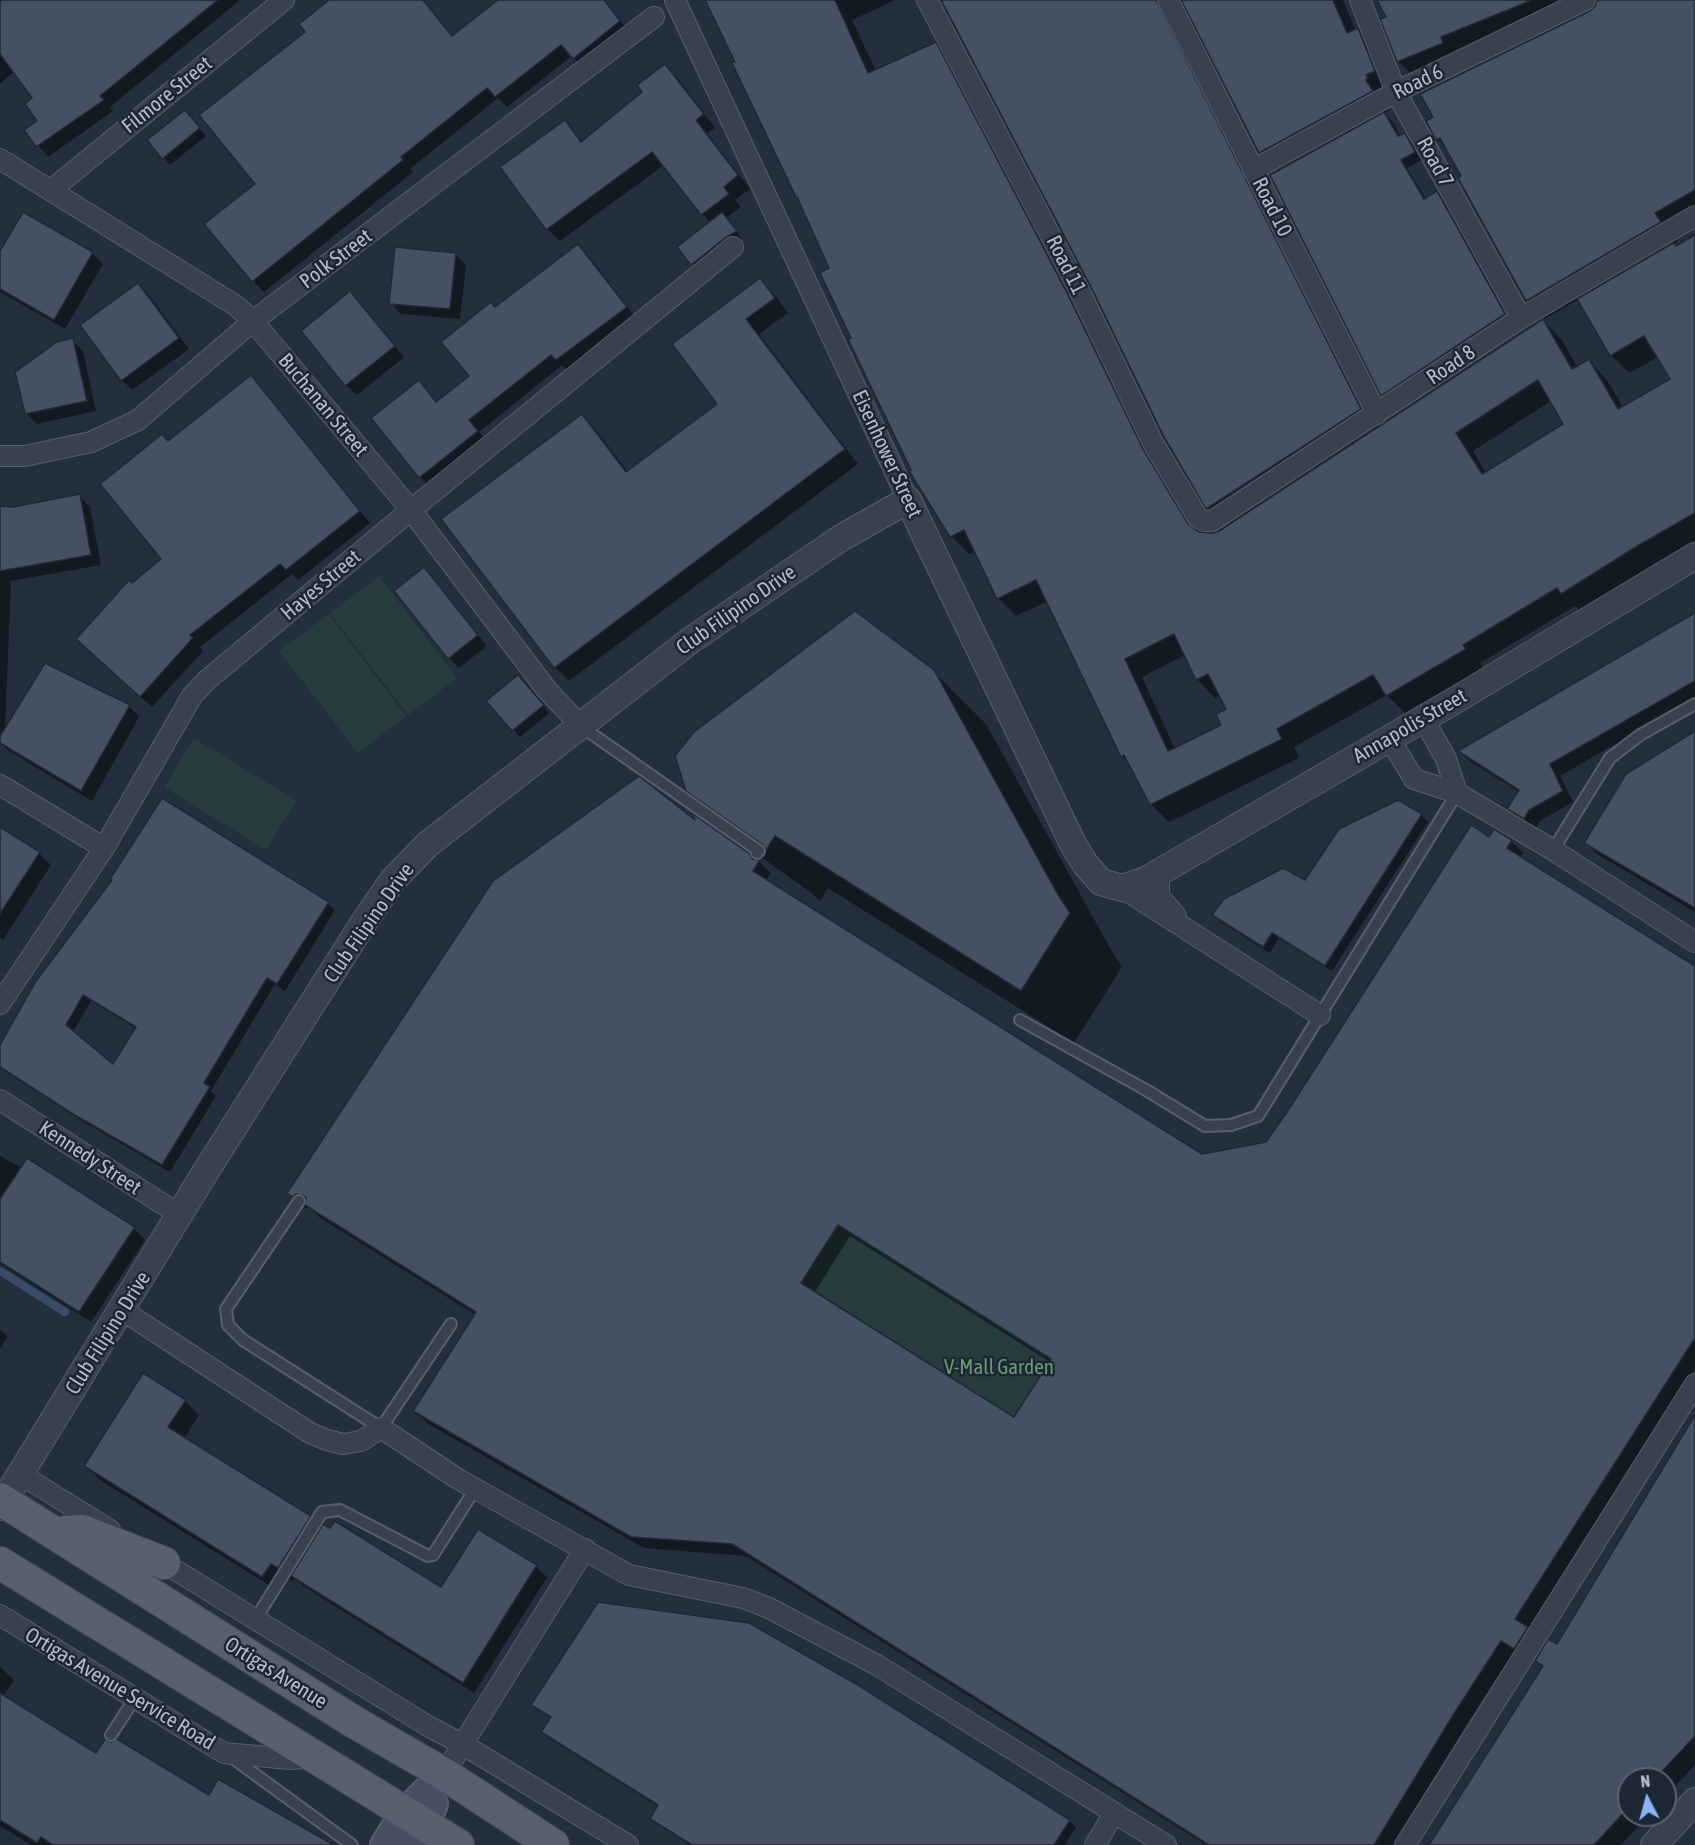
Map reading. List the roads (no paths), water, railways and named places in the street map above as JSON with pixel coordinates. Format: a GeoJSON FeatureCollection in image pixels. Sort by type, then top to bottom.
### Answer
{"type":"FeatureCollection","features":[{"type":"Feature","properties":{"kind":"main road","name":"Ortigas Avenue"},"geometry":{"type":"LineString","coordinates":[[1,1502],[354,1722],[444,1774],[553,1845]]}},
{"type":"Feature","properties":{"kind":"main road"},"geometry":{"type":"LineString","coordinates":[[53,1533],[82,1531],[164,1563]]}},
{"type":"Feature","properties":{"kind":"main road"},"geometry":{"type":"LineString","coordinates":[[0,1563],[315,1758],[414,1828],[458,1845]]}},
{"type":"Feature","properties":{"kind":"main road"},"geometry":{"type":"LineString","coordinates":[[385,1845],[414,1828],[444,1774]]}},
{"type":"Feature","properties":{"kind":"street","name":"Filmore Street"},"geometry":{"type":"LineString","coordinates":[[51,190],[284,0]]}},
{"type":"Feature","properties":{"kind":"street","name":"Eisenhower Street"},"geometry":{"type":"LineString","coordinates":[[675,0],[908,500],[1074,846],[1086,865],[1101,882],[1122,888]]}},
{"type":"Feature","properties":{"kind":"street","name":"Road 11"},"geometry":{"type":"LineString","coordinates":[[927,0],[1078,288],[1154,443],[1198,519],[1212,521]]}},
{"type":"Feature","properties":{"kind":"street","name":"Road 10"},"geometry":{"type":"LineString","coordinates":[[1168,0],[1377,414]]}},
{"type":"Feature","properties":{"kind":"street","name":"Road 7"},"geometry":{"type":"LineString","coordinates":[[1360,0],[1396,92],[1521,318]]}},
{"type":"Feature","properties":{"kind":"street","name":"Road 6"},"geometry":{"type":"LineString","coordinates":[[1253,170],[1396,92],[1585,0]]}},
{"type":"Feature","properties":{"kind":"street","name":"Polk Street"},"geometry":{"type":"LineString","coordinates":[[0,456],[25,456],[74,446],[92,441],[138,420],[253,321],[654,16]]}},
{"type":"Feature","properties":{"kind":"street","name":"Buchanan Street"},"geometry":{"type":"LineString","coordinates":[[0,159],[235,305],[253,321],[411,510],[547,690],[580,725]]}},
{"type":"Feature","properties":{"kind":"street","name":"Road 8"},"geometry":{"type":"LineString","coordinates":[[1212,521],[1521,318],[1695,216]]}},
{"type":"Feature","properties":{"kind":"street","name":"Hayes Street"},"geometry":{"type":"LineString","coordinates":[[0,1004],[104,848],[192,696],[207,680],[733,247]]}},
{"type":"Feature","properties":{"kind":"street","name":"Club Filipino Drive"},"geometry":{"type":"LineString","coordinates":[[1,1502],[360,928],[393,880],[428,844],[691,640],[841,538],[908,500]]}},
{"type":"Feature","properties":{"kind":"street","name":"Annapolis Street"},"geometry":{"type":"LineString","coordinates":[[1122,888],[1146,880],[1695,556]]}},
{"type":"Feature","properties":{"kind":"street"},"geometry":{"type":"LineString","coordinates":[[1423,718],[1446,759],[1456,793]]}},
{"type":"Feature","properties":{"kind":"street"},"geometry":{"type":"LineString","coordinates":[[1389,738],[1414,779],[1456,793],[1553,850],[1695,942]]}},
{"type":"Feature","properties":{"kind":"street"},"geometry":{"type":"LineString","coordinates":[[0,784],[104,848]]}},
{"type":"Feature","properties":{"kind":"street"},"geometry":{"type":"LineString","coordinates":[[1159,872],[1159,896],[1187,930]]}},
{"type":"Feature","properties":{"kind":"street"},"geometry":{"type":"LineString","coordinates":[[1122,888],[1320,1015]]}},
{"type":"Feature","properties":{"kind":"street","name":"Kennedy Street"},"geometry":{"type":"LineString","coordinates":[[0,1100],[180,1215]]}},
{"type":"Feature","properties":{"kind":"street"},"geometry":{"type":"LineString","coordinates":[[122,1310],[310,1433],[344,1444],[361,1441],[381,1428],[475,1490],[629,1575],[743,1598],[769,1608],[877,1665],[1166,1845]]}},
{"type":"Feature","properties":{"kind":"street"},"geometry":{"type":"LineString","coordinates":[[1405,1845],[1695,1384]]}},
{"type":"Feature","properties":{"kind":"street"},"geometry":{"type":"LineString","coordinates":[[20,1474],[428,1726],[462,1744],[628,1845]]}},
{"type":"Feature","properties":{"kind":"street"},"geometry":{"type":"LineString","coordinates":[[444,1774],[585,1549]]}},
{"type":"Feature","properties":{"kind":"street","name":"Ortigas Avenue Service Road"},"geometry":{"type":"LineString","coordinates":[[0,1616],[224,1753],[290,1759],[315,1758]]}},
{"type":"Feature","properties":{"kind":"street"},"geometry":{"type":"LineString","coordinates":[[1654,1845],[1695,1801]]}},
{"type":"Feature","properties":{"kind":"street"},"geometry":{"type":"LineString","coordinates":[[1095,1845],[1114,1812]]}},
{"type":"Feature","properties":{"kind":"lane"},"geometry":{"type":"LineString","coordinates":[[1553,850],[1610,758],[1640,735],[1695,704]]}},
{"type":"Feature","properties":{"kind":"lane"},"geometry":{"type":"LineString","coordinates":[[580,725],[759,851],[757,853]]}},
{"type":"Feature","properties":{"kind":"lane"},"geometry":{"type":"LineString","coordinates":[[1020,1020],[1146,1090],[1205,1126],[1231,1125],[1258,1116],[1456,793]]}},
{"type":"Feature","properties":{"kind":"lane"},"geometry":{"type":"LineString","coordinates":[[299,1201],[226,1309],[228,1325],[243,1340],[381,1428],[451,1324]]}},
{"type":"Feature","properties":{"kind":"lane"},"geometry":{"type":"LineString","coordinates":[[255,1620],[322,1512],[339,1510],[428,1557],[433,1555],[475,1490]]}},
{"type":"Feature","properties":{"kind":"lane"},"geometry":{"type":"LineString","coordinates":[[111,1735],[135,1698]]}},
{"type":"Feature","properties":{"kind":"lane"},"geometry":{"type":"LineString","coordinates":[[224,1753],[352,1845]]}},
{"type":"Feature","properties":{"kind":"waterway"},"geometry":{"type":"LineString","coordinates":[[0,1271],[65,1312]]}},
{"type":"Feature","properties":{"kind":"park label","name":"V-Mall Garden"},"geometry":{"type":"Point","coordinates":[999,1367]}}]}
